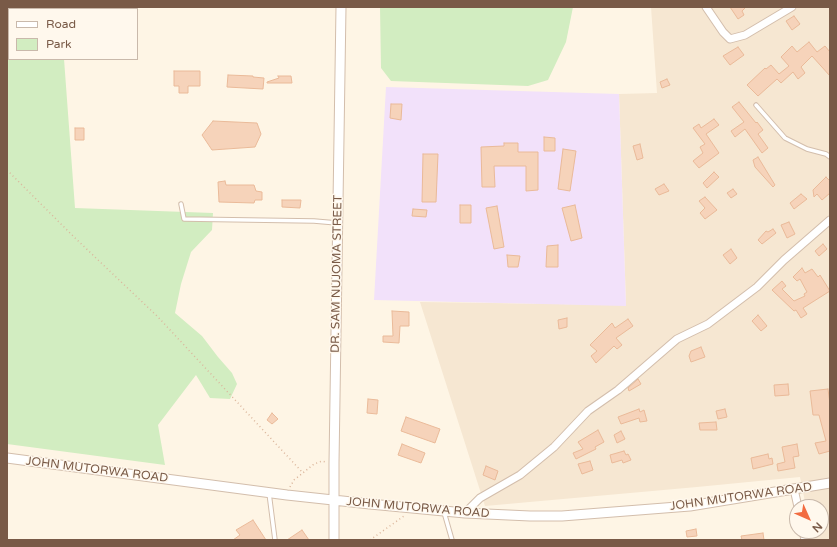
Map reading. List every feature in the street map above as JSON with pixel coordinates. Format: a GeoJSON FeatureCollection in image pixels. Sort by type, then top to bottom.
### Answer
{"type":"FeatureCollection","features":[{"type":"Feature","properties":{"kind":"street","name":"DR. SAM NUJOMA STREET"},"geometry":{"type":"LineString","coordinates":[[334,540],[333,500],[341,7]]}},
{"type":"Feature","properties":{"kind":"street"},"geometry":{"type":"LineString","coordinates":[[706,7],[722,32],[730,39],[745,35],[792,7]]}},
{"type":"Feature","properties":{"kind":"street"},"geometry":{"type":"LineString","coordinates":[[465,513],[480,498],[520,475],[554,447],[588,411],[618,390],[677,339],[708,324],[756,287],[784,260],[830,220]]}},
{"type":"Feature","properties":{"kind":"street","name":"JOHN MUTORWA ROAD"},"geometry":{"type":"LineString","coordinates":[[7,458],[287,495],[465,513],[530,516],[562,516],[690,506],[830,483]]}},
{"type":"Feature","properties":{"kind":"street"},"geometry":{"type":"LineString","coordinates":[[794,489],[796,499]]}},
{"type":"Feature","properties":{"kind":"lane"},"geometry":{"type":"LineString","coordinates":[[756,105],[785,138],[807,149],[826,154],[830,157]]}},
{"type":"Feature","properties":{"kind":"lane"},"geometry":{"type":"LineString","coordinates":[[181,204],[184,219],[314,221],[338,224]]}},
{"type":"Feature","properties":{"kind":"lane"},"geometry":{"type":"LineString","coordinates":[[269,492],[275,540]]}},
{"type":"Feature","properties":{"kind":"lane"},"geometry":{"type":"LineString","coordinates":[[444,511],[452,540]]}},
{"type":"Feature","properties":{"kind":"path"},"geometry":{"type":"LineString","coordinates":[[7,170],[74,237],[158,317],[303,472]]}},
{"type":"Feature","properties":{"kind":"path"},"geometry":{"type":"LineString","coordinates":[[287,495],[294,480],[314,464],[322,461],[334,463]]}},
{"type":"Feature","properties":{"kind":"path"},"geometry":{"type":"LineString","coordinates":[[370,540],[406,514]]}},
{"type":"Feature","properties":{"kind":"shaded area"},"geometry":{"type":"Polygon","coordinates":[[[651,7],[830,7],[830,540],[814,539],[829,539],[829,499],[804,499],[800,477],[485,506],[420,302],[626,305],[619,94],[657,93],[651,7]]]}},
{"type":"Feature","properties":{"kind":"shaded area"},"geometry":{"type":"Polygon","coordinates":[[[386,87],[619,94],[626,306],[374,300],[386,87]]]}},
{"type":"Feature","properties":{"kind":"green space"},"geometry":{"type":"Polygon","coordinates":[[[7,7],[64,7],[8,8],[8,60],[64,60],[75,208],[213,213],[212,230],[191,252],[181,284],[175,313],[202,336],[232,373],[237,384],[230,399],[210,398],[196,375],[158,425],[165,465],[7,444],[7,7]]]}},
{"type":"Feature","properties":{"kind":"green space"},"geometry":{"type":"Polygon","coordinates":[[[380,7],[573,7],[566,42],[548,80],[528,86],[391,81],[381,68],[380,7]]]}},
{"type":"Feature","properties":{"kind":"building"},"geometry":{"type":"Polygon","coordinates":[[[730,7],[746,7],[742,11],[744,15],[738,19],[730,7]]]}},
{"type":"Feature","properties":{"kind":"building"},"geometry":{"type":"Polygon","coordinates":[[[794,16],[800,24],[792,30],[786,21],[794,16]]]}},
{"type":"Feature","properties":{"kind":"building"},"geometry":{"type":"Polygon","coordinates":[[[809,42],[817,52],[825,46],[830,52],[830,76],[812,56],[801,67],[805,73],[798,79],[793,72],[781,83],[777,79],[758,96],[747,85],[765,68],[766,69],[771,65],[779,74],[789,66],[781,57],[792,46],[797,52],[809,42]]]}},
{"type":"Feature","properties":{"kind":"building"},"geometry":{"type":"Polygon","coordinates":[[[738,47],[744,55],[730,65],[723,56],[738,47]]]}},
{"type":"Feature","properties":{"kind":"building"},"geometry":{"type":"Polygon","coordinates":[[[174,71],[200,71],[200,86],[188,86],[188,93],[179,93],[179,86],[174,86],[174,71]]]}},
{"type":"Feature","properties":{"kind":"building"},"geometry":{"type":"Polygon","coordinates":[[[228,75],[264,78],[263,89],[227,87],[228,75]]]}},
{"type":"Feature","properties":{"kind":"building"},"geometry":{"type":"Polygon","coordinates":[[[278,76],[291,76],[292,83],[267,83],[279,78],[278,76]]]}},
{"type":"Feature","properties":{"kind":"building"},"geometry":{"type":"Polygon","coordinates":[[[667,79],[670,85],[662,88],[660,82],[667,79]]]}},
{"type":"Feature","properties":{"kind":"building"},"geometry":{"type":"Polygon","coordinates":[[[739,102],[763,130],[758,134],[768,148],[762,153],[745,129],[735,137],[731,131],[744,122],[732,107],[739,102]]]}},
{"type":"Feature","properties":{"kind":"building"},"geometry":{"type":"Polygon","coordinates":[[[391,104],[402,104],[401,120],[390,118],[391,104]]]}},
{"type":"Feature","properties":{"kind":"building"},"geometry":{"type":"Polygon","coordinates":[[[714,119],[719,125],[706,134],[719,153],[699,168],[693,161],[703,153],[700,147],[705,144],[693,128],[699,124],[701,128],[714,119]]]}},
{"type":"Feature","properties":{"kind":"building"},"geometry":{"type":"Polygon","coordinates":[[[213,121],[257,123],[261,134],[255,147],[212,150],[202,135],[213,121]]]}},
{"type":"Feature","properties":{"kind":"building"},"geometry":{"type":"Polygon","coordinates":[[[75,128],[84,128],[84,140],[75,140],[75,128]]]}},
{"type":"Feature","properties":{"kind":"building"},"geometry":{"type":"Polygon","coordinates":[[[544,137],[555,138],[555,151],[544,151],[544,137]]]}},
{"type":"Feature","properties":{"kind":"building"},"geometry":{"type":"Polygon","coordinates":[[[504,143],[518,143],[518,152],[538,152],[538,190],[526,191],[526,166],[494,166],[495,187],[482,187],[481,147],[504,146],[504,143]]]}},
{"type":"Feature","properties":{"kind":"building"},"geometry":{"type":"Polygon","coordinates":[[[640,144],[643,158],[637,160],[633,146],[640,144]]]}},
{"type":"Feature","properties":{"kind":"building"},"geometry":{"type":"Polygon","coordinates":[[[563,149],[576,151],[570,191],[558,189],[563,149]]]}},
{"type":"Feature","properties":{"kind":"building"},"geometry":{"type":"Polygon","coordinates":[[[423,154],[438,154],[436,202],[422,202],[423,154]]]}},
{"type":"Feature","properties":{"kind":"building"},"geometry":{"type":"Polygon","coordinates":[[[758,157],[775,185],[773,187],[755,167],[753,160],[758,157]]]}},
{"type":"Feature","properties":{"kind":"building"},"geometry":{"type":"Polygon","coordinates":[[[714,172],[719,177],[707,188],[703,183],[714,172]]]}},
{"type":"Feature","properties":{"kind":"building"},"geometry":{"type":"Polygon","coordinates":[[[826,177],[830,181],[830,193],[822,200],[817,194],[814,197],[813,190],[826,177]]]}},
{"type":"Feature","properties":{"kind":"building"},"geometry":{"type":"Polygon","coordinates":[[[225,181],[226,185],[254,185],[256,191],[262,192],[262,200],[255,200],[254,203],[219,202],[218,182],[225,181]]]}},
{"type":"Feature","properties":{"kind":"building"},"geometry":{"type":"Polygon","coordinates":[[[664,184],[669,191],[659,195],[655,189],[664,184]]]}},
{"type":"Feature","properties":{"kind":"building"},"geometry":{"type":"Polygon","coordinates":[[[733,189],[737,194],[731,198],[727,193],[733,189]]]}},
{"type":"Feature","properties":{"kind":"building"},"geometry":{"type":"Polygon","coordinates":[[[801,194],[807,199],[794,209],[790,203],[801,194]]]}},
{"type":"Feature","properties":{"kind":"building"},"geometry":{"type":"Polygon","coordinates":[[[705,197],[717,210],[705,219],[700,213],[705,208],[699,201],[705,197]]]}},
{"type":"Feature","properties":{"kind":"building"},"geometry":{"type":"Polygon","coordinates":[[[282,200],[301,200],[300,208],[282,207],[282,200]]]}},
{"type":"Feature","properties":{"kind":"building"},"geometry":{"type":"Polygon","coordinates":[[[460,205],[471,205],[471,223],[460,223],[460,205]]]}},
{"type":"Feature","properties":{"kind":"building"},"geometry":{"type":"Polygon","coordinates":[[[575,205],[582,238],[571,241],[562,208],[575,205]]]}},
{"type":"Feature","properties":{"kind":"building"},"geometry":{"type":"Polygon","coordinates":[[[497,206],[504,247],[494,249],[486,208],[497,206]]]}},
{"type":"Feature","properties":{"kind":"building"},"geometry":{"type":"Polygon","coordinates":[[[413,209],[427,210],[426,217],[412,216],[413,209]]]}},
{"type":"Feature","properties":{"kind":"building"},"geometry":{"type":"Polygon","coordinates":[[[789,222],[795,234],[787,238],[781,225],[789,222]]]}},
{"type":"Feature","properties":{"kind":"building"},"geometry":{"type":"Polygon","coordinates":[[[773,229],[776,233],[762,244],[758,240],[766,231],[768,232],[773,229]]]}},
{"type":"Feature","properties":{"kind":"building"},"geometry":{"type":"Polygon","coordinates":[[[823,244],[827,249],[819,256],[815,251],[823,244]]]}},
{"type":"Feature","properties":{"kind":"building"},"geometry":{"type":"Polygon","coordinates":[[[558,245],[558,267],[546,267],[547,246],[558,245]]]}},
{"type":"Feature","properties":{"kind":"building"},"geometry":{"type":"Polygon","coordinates":[[[731,249],[737,258],[730,264],[723,255],[731,249]]]}},
{"type":"Feature","properties":{"kind":"building"},"geometry":{"type":"Polygon","coordinates":[[[507,255],[520,256],[518,267],[508,267],[507,255]]]}},
{"type":"Feature","properties":{"kind":"building"},"geometry":{"type":"Polygon","coordinates":[[[802,268],[805,273],[812,269],[818,277],[820,275],[830,291],[803,308],[807,314],[801,318],[796,310],[794,311],[772,290],[782,281],[786,286],[782,289],[794,301],[805,296],[804,294],[807,292],[800,279],[797,281],[793,277],[802,268]]]}},
{"type":"Feature","properties":{"kind":"building"},"geometry":{"type":"Polygon","coordinates":[[[392,311],[409,312],[409,326],[400,326],[399,343],[383,342],[383,336],[393,336],[392,311]]]}},
{"type":"Feature","properties":{"kind":"building"},"geometry":{"type":"Polygon","coordinates":[[[758,315],[767,326],[761,331],[752,321],[758,315]]]}},
{"type":"Feature","properties":{"kind":"building"},"geometry":{"type":"Polygon","coordinates":[[[567,318],[567,327],[559,329],[558,320],[567,318]]]}},
{"type":"Feature","properties":{"kind":"building"},"geometry":{"type":"Polygon","coordinates":[[[628,319],[633,326],[616,338],[622,345],[617,349],[614,346],[596,363],[591,356],[597,351],[590,345],[612,323],[615,328],[628,319]]]}},
{"type":"Feature","properties":{"kind":"building"},"geometry":{"type":"Polygon","coordinates":[[[701,347],[705,357],[691,362],[689,356],[691,351],[701,347]]]}},
{"type":"Feature","properties":{"kind":"building"},"geometry":{"type":"Polygon","coordinates":[[[638,379],[641,384],[629,391],[628,388],[638,379]]]}},
{"type":"Feature","properties":{"kind":"building"},"geometry":{"type":"Polygon","coordinates":[[[788,384],[789,395],[775,396],[774,385],[788,384]]]}},
{"type":"Feature","properties":{"kind":"building"},"geometry":{"type":"Polygon","coordinates":[[[828,389],[830,404],[830,451],[819,454],[815,443],[826,441],[819,415],[813,415],[810,391],[828,389]]]}},
{"type":"Feature","properties":{"kind":"building"},"geometry":{"type":"Polygon","coordinates":[[[368,399],[378,400],[377,414],[367,413],[368,399]]]}},
{"type":"Feature","properties":{"kind":"building"},"geometry":{"type":"Polygon","coordinates":[[[639,409],[640,412],[644,410],[647,421],[640,422],[639,418],[621,424],[618,417],[639,409]]]}},
{"type":"Feature","properties":{"kind":"building"},"geometry":{"type":"Polygon","coordinates":[[[725,409],[727,417],[718,419],[716,411],[725,409]]]}},
{"type":"Feature","properties":{"kind":"building"},"geometry":{"type":"Polygon","coordinates":[[[272,413],[278,419],[272,424],[267,420],[272,413]]]}},
{"type":"Feature","properties":{"kind":"building"},"geometry":{"type":"Polygon","coordinates":[[[406,417],[440,429],[435,443],[401,431],[406,417]]]}},
{"type":"Feature","properties":{"kind":"building"},"geometry":{"type":"Polygon","coordinates":[[[716,422],[717,430],[700,430],[699,423],[716,422]]]}},
{"type":"Feature","properties":{"kind":"building"},"geometry":{"type":"Polygon","coordinates":[[[598,430],[604,442],[595,447],[596,449],[576,459],[573,453],[583,449],[578,442],[598,430]]]}},
{"type":"Feature","properties":{"kind":"building"},"geometry":{"type":"Polygon","coordinates":[[[621,431],[625,439],[617,443],[614,435],[621,431]]]}},
{"type":"Feature","properties":{"kind":"building"},"geometry":{"type":"Polygon","coordinates":[[[402,444],[425,453],[421,463],[398,455],[402,444]]]}},
{"type":"Feature","properties":{"kind":"building"},"geometry":{"type":"Polygon","coordinates":[[[797,444],[799,456],[793,457],[795,468],[778,471],[777,464],[785,462],[782,447],[797,444]]]}},
{"type":"Feature","properties":{"kind":"building"},"geometry":{"type":"Polygon","coordinates":[[[624,451],[626,455],[628,454],[631,460],[623,463],[622,460],[612,463],[610,455],[624,451]]]}},
{"type":"Feature","properties":{"kind":"building"},"geometry":{"type":"Polygon","coordinates":[[[768,454],[769,459],[772,458],[773,464],[753,469],[751,458],[768,454]]]}},
{"type":"Feature","properties":{"kind":"building"},"geometry":{"type":"Polygon","coordinates":[[[590,461],[593,470],[582,474],[578,464],[590,461]]]}},
{"type":"Feature","properties":{"kind":"building"},"geometry":{"type":"Polygon","coordinates":[[[486,466],[498,471],[495,480],[483,475],[486,466]]]}},
{"type":"Feature","properties":{"kind":"building"},"geometry":{"type":"Polygon","coordinates":[[[253,520],[266,540],[233,540],[240,535],[236,530],[253,520]]]}},
{"type":"Feature","properties":{"kind":"building"},"geometry":{"type":"Polygon","coordinates":[[[696,529],[697,536],[687,537],[686,531],[696,529]]]}},
{"type":"Feature","properties":{"kind":"building"},"geometry":{"type":"Polygon","coordinates":[[[302,530],[309,540],[287,540],[302,530]]]}},
{"type":"Feature","properties":{"kind":"building"},"geometry":{"type":"Polygon","coordinates":[[[763,533],[764,540],[742,540],[741,536],[763,533]]]}}]}
